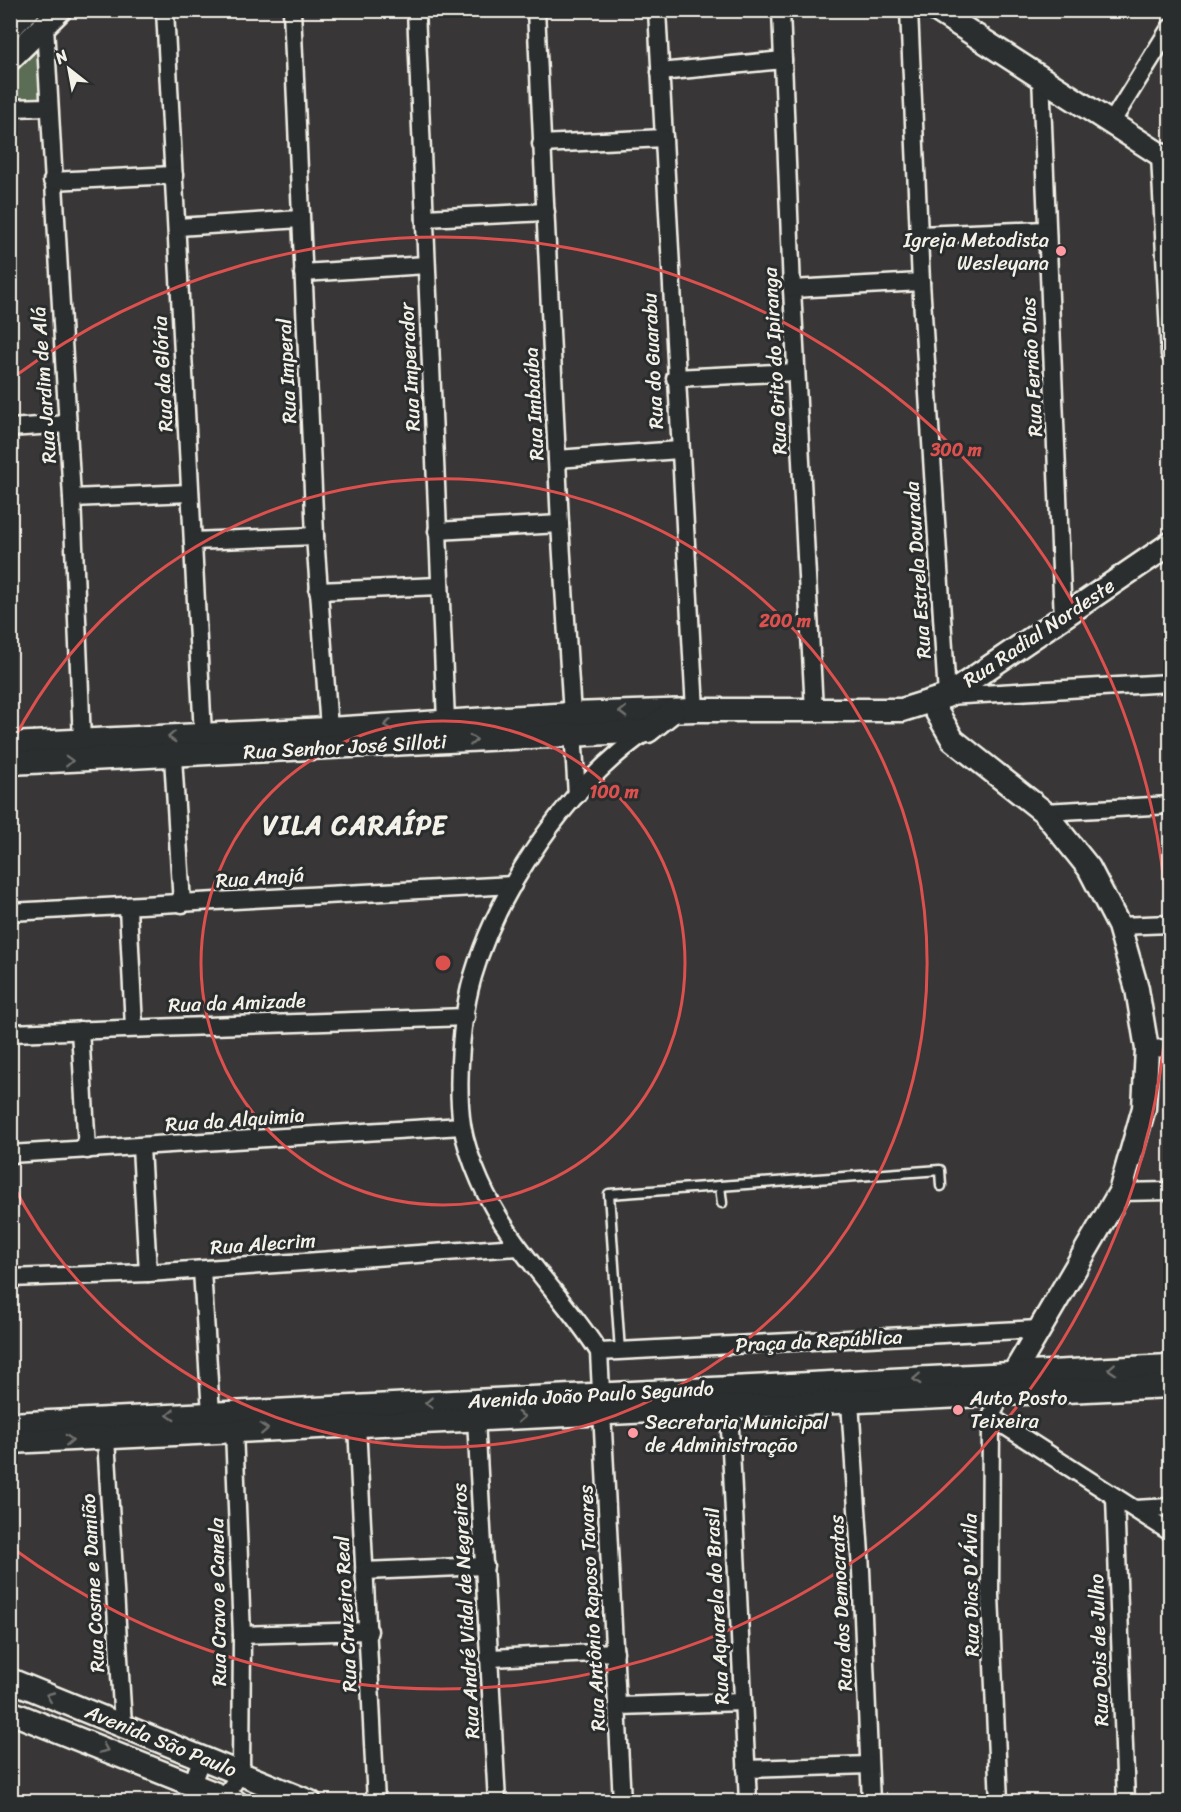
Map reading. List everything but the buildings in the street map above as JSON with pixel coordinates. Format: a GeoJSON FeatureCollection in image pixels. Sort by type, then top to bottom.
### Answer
{"type":"FeatureCollection","features":[{"type":"Feature","properties":{"kind":"street","name":"Rua da Glória"},"geometry":{"type":"LineString","coordinates":[[165,10],[203,735]]}},
{"type":"Feature","properties":{"kind":"street","name":"Rua Imperal"},"geometry":{"type":"LineString","coordinates":[[292,10],[315,536],[329,729]]}},
{"type":"Feature","properties":{"kind":"street","name":"Rua Imperador"},"geometry":{"type":"LineString","coordinates":[[416,10],[446,721]]}},
{"type":"Feature","properties":{"kind":"street","name":"Rua Imbaúba"},"geometry":{"type":"LineString","coordinates":[[536,10],[560,524],[578,795]]}},
{"type":"Feature","properties":{"kind":"street","name":"Rua do Guarabu"},"geometry":{"type":"LineString","coordinates":[[657,10],[679,450],[684,711]]}},
{"type":"Feature","properties":{"kind":"street","name":"Rua Grito do Ipiranga"},"geometry":{"type":"LineString","coordinates":[[781,10],[792,289],[814,710]]}},
{"type":"Feature","properties":{"kind":"street","name":"Rua Estrela Dourada"},"geometry":{"type":"LineString","coordinates":[[909,10],[939,699]]}},
{"type":"Feature","properties":{"kind":"street"},"geometry":{"type":"LineString","coordinates":[[936,10],[1165,158],[1170,355]]}},
{"type":"Feature","properties":{"kind":"street"},"geometry":{"type":"LineString","coordinates":[[10,28],[44,16]]}},
{"type":"Feature","properties":{"kind":"street"},"geometry":{"type":"LineString","coordinates":[[10,59],[44,16]]}},
{"type":"Feature","properties":{"kind":"street","name":"Rua Jardim de Alá"},"geometry":{"type":"LineString","coordinates":[[44,16],[72,498],[82,741]]}},
{"type":"Feature","properties":{"kind":"street"},"geometry":{"type":"LineString","coordinates":[[1111,123],[1170,28]]}},
{"type":"Feature","properties":{"kind":"street"},"geometry":{"type":"LineString","coordinates":[[660,72],[783,60]]}},
{"type":"Feature","properties":{"kind":"street","name":"Rua Fernão Dias"},"geometry":{"type":"LineString","coordinates":[[1041,76],[1063,619]]}},
{"type":"Feature","properties":{"kind":"street"},"geometry":{"type":"LineString","coordinates":[[10,108],[48,107]]}},
{"type":"Feature","properties":{"kind":"street"},"geometry":{"type":"LineString","coordinates":[[541,144],[664,138]]}},
{"type":"Feature","properties":{"kind":"street"},"geometry":{"type":"LineString","coordinates":[[52,181],[174,175]]}},
{"type":"Feature","properties":{"kind":"street"},"geometry":{"type":"LineString","coordinates":[[424,218],[546,212]]}},
{"type":"Feature","properties":{"kind":"street"},"geometry":{"type":"LineString","coordinates":[[178,227],[300,219]]}},
{"type":"Feature","properties":{"kind":"street"},"geometry":{"type":"LineString","coordinates":[[919,236],[1046,230]]}},
{"type":"Feature","properties":{"kind":"street"},"geometry":{"type":"LineString","coordinates":[[303,273],[426,266]]}},
{"type":"Feature","properties":{"kind":"street"},"geometry":{"type":"LineString","coordinates":[[792,289],[921,282]]}},
{"type":"Feature","properties":{"kind":"street"},"geometry":{"type":"LineString","coordinates":[[675,378],[796,372]]}},
{"type":"Feature","properties":{"kind":"street"},"geometry":{"type":"LineString","coordinates":[[10,428],[68,424]]}},
{"type":"Feature","properties":{"kind":"street"},"geometry":{"type":"LineString","coordinates":[[557,459],[679,450]]}},
{"type":"Feature","properties":{"kind":"street"},"geometry":{"type":"LineString","coordinates":[[72,498],[190,493]]}},
{"type":"Feature","properties":{"kind":"street"},"geometry":{"type":"LineString","coordinates":[[437,531],[560,524]]}},
{"type":"Feature","properties":{"kind":"street"},"geometry":{"type":"LineString","coordinates":[[193,541],[315,536]]}},
{"type":"Feature","properties":{"kind":"street","name":"Rua Radial Nordeste"},"geometry":{"type":"LineString","coordinates":[[902,710],[939,699],[1063,619],[1170,544]]}},
{"type":"Feature","properties":{"kind":"street"},"geometry":{"type":"LineString","coordinates":[[1144,562],[1170,561]]}},
{"type":"Feature","properties":{"kind":"street"},"geometry":{"type":"LineString","coordinates":[[318,591],[440,586]]}},
{"type":"Feature","properties":{"kind":"street"},"geometry":{"type":"LineString","coordinates":[[1014,1373],[1120,1192],[1144,1108],[1147,1049],[1137,989],[1119,926],[1089,868],[1044,812],[953,740],[939,699],[1170,683]]}},
{"type":"Feature","properties":{"kind":"street","name":"Rua Senhor José Silloti"},"geometry":{"type":"LineString","coordinates":[[10,763],[173,757],[572,724],[684,711],[902,710]]}},
{"type":"Feature","properties":{"kind":"street"},"geometry":{"type":"LineString","coordinates":[[603,1404],[599,1352],[583,1327],[518,1247],[480,1180],[462,1126],[462,1063],[466,1017],[473,976],[492,927],[513,885],[542,840],[578,795],[624,747],[648,730],[684,711]]}},
{"type":"Feature","properties":{"kind":"street","name":"Rua Senhor José Silloti"},"geometry":{"type":"LineString","coordinates":[[10,744],[329,729],[446,721],[572,724],[648,730]]}},
{"type":"Feature","properties":{"kind":"street"},"geometry":{"type":"LineString","coordinates":[[173,757],[182,904]]}},
{"type":"Feature","properties":{"kind":"street"},"geometry":{"type":"LineString","coordinates":[[1044,812],[1170,805]]}},
{"type":"Feature","properties":{"kind":"street","name":"Rua Anajá"},"geometry":{"type":"LineString","coordinates":[[10,912],[128,908],[513,885]]}},
{"type":"Feature","properties":{"kind":"street"},"geometry":{"type":"LineString","coordinates":[[128,908],[134,1028]]}},
{"type":"Feature","properties":{"kind":"street"},"geometry":{"type":"LineString","coordinates":[[1119,926],[1170,924]]}},
{"type":"Feature","properties":{"kind":"street","name":"Rua da Amizade"},"geometry":{"type":"LineString","coordinates":[[10,1033],[466,1017]]}},
{"type":"Feature","properties":{"kind":"street"},"geometry":{"type":"LineString","coordinates":[[80,1030],[87,1150]]}},
{"type":"Feature","properties":{"kind":"street"},"geometry":{"type":"LineString","coordinates":[[1147,1049],[1170,1048]]}},
{"type":"Feature","properties":{"kind":"street","name":"Rua da Alquimia"},"geometry":{"type":"LineString","coordinates":[[10,1154],[462,1126]]}},
{"type":"Feature","properties":{"kind":"street"},"geometry":{"type":"LineString","coordinates":[[141,1147],[148,1273]]}},
{"type":"Feature","properties":{"kind":"street"},"geometry":{"type":"LineString","coordinates":[[1120,1192],[1170,1191]]}},
{"type":"Feature","properties":{"kind":"street","name":"Rua Alecrim"},"geometry":{"type":"LineString","coordinates":[[10,1278],[202,1270],[518,1247]]}},
{"type":"Feature","properties":{"kind":"street"},"geometry":{"type":"LineString","coordinates":[[202,1270],[211,1413]]}},
{"type":"Feature","properties":{"kind":"street","name":"Praça da República"},"geometry":{"type":"LineString","coordinates":[[599,1352],[1040,1329]]}},
{"type":"Feature","properties":{"kind":"street","name":"Avenida João Paulo Segundo"},"geometry":{"type":"LineString","coordinates":[[10,1442],[476,1419],[603,1404],[1014,1373],[1170,1366]]}},
{"type":"Feature","properties":{"kind":"street","name":"Rua Dias D'Ávila"},"geometry":{"type":"LineString","coordinates":[[999,1802],[990,1595],[991,1417],[999,1394],[1014,1373]]}},
{"type":"Feature","properties":{"kind":"street","name":"Avenida João Paulo Segundo"},"geometry":{"type":"LineString","coordinates":[[10,1424],[211,1413],[603,1404],[729,1408],[1170,1386]]}},
{"type":"Feature","properties":{"kind":"street","name":"Rua dos Democratas"},"geometry":{"type":"LineString","coordinates":[[850,1402],[861,1570],[871,1802]]}},
{"type":"Feature","properties":{"kind":"street","name":"Rua Antônio Raposo Tavares"},"geometry":{"type":"LineString","coordinates":[[603,1404],[622,1802]]}},
{"type":"Feature","properties":{"kind":"street","name":"Rua Aquarela do Brasil"},"geometry":{"type":"LineString","coordinates":[[729,1408],[748,1802]]}},
{"type":"Feature","properties":{"kind":"street"},"geometry":{"type":"LineString","coordinates":[[991,1417],[1170,1532]]}},
{"type":"Feature","properties":{"kind":"street","name":"Rua André Vidal de Negreiros"},"geometry":{"type":"LineString","coordinates":[[476,1419],[491,1658],[497,1802]]}},
{"type":"Feature","properties":{"kind":"street","name":"Rua Cruzeiro Real"},"geometry":{"type":"LineString","coordinates":[[357,1425],[376,1802]]}},
{"type":"Feature","properties":{"kind":"street","name":"Rua Cravo e Canela"},"geometry":{"type":"LineString","coordinates":[[234,1430],[242,1635],[241,1773]]}},
{"type":"Feature","properties":{"kind":"street","name":"Rua Cosme e Damião"},"geometry":{"type":"LineString","coordinates":[[106,1438],[123,1725]]}},
{"type":"Feature","properties":{"kind":"street","name":"Rua Dois de Julho"},"geometry":{"type":"LineString","coordinates":[[1114,1497],[1126,1802]]}},
{"type":"Feature","properties":{"kind":"street"},"geometry":{"type":"LineString","coordinates":[[1135,1509],[1170,1508]]}},
{"type":"Feature","properties":{"kind":"street"},"geometry":{"type":"LineString","coordinates":[[364,1571],[485,1566]]}},
{"type":"Feature","properties":{"kind":"street"},"geometry":{"type":"LineString","coordinates":[[242,1635],[369,1631]]}},
{"type":"Feature","properties":{"kind":"street"},"geometry":{"type":"LineString","coordinates":[[491,1658],[615,1652]]}},
{"type":"Feature","properties":{"kind":"street","name":"Avenida São Paulo"},"geometry":{"type":"LineString","coordinates":[[10,1680],[310,1802]]}},
{"type":"Feature","properties":{"kind":"street"},"geometry":{"type":"LineString","coordinates":[[619,1706],[742,1702]]}},
{"type":"Feature","properties":{"kind":"street","name":"Avenida São Paulo"},"geometry":{"type":"LineString","coordinates":[[10,1712],[194,1793],[224,1800]]}},
{"type":"Feature","properties":{"kind":"street"},"geometry":{"type":"LineString","coordinates":[[194,1793],[202,1757]]}},
{"type":"Feature","properties":{"kind":"street"},"geometry":{"type":"LineString","coordinates":[[746,1769],[869,1765]]}},
{"type":"Feature","properties":{"kind":"street"},"geometry":{"type":"LineString","coordinates":[[224,1800],[241,1773]]}},
{"type":"Feature","properties":{"kind":"lane"},"geometry":{"type":"LineString","coordinates":[[620,1351],[609,1194],[940,1170],[942,1186]]}},
{"type":"Feature","properties":{"kind":"lane"},"geometry":{"type":"LineString","coordinates":[[720,1186],[722,1203]]}},
{"type":"Feature","properties":{"kind":"green space"},"geometry":{"type":"Polygon","coordinates":[[[39,47],[42,101],[11,99],[11,74],[39,47]]]}},
{"type":"Feature","properties":{"kind":"place","name":"Igreja Metodista Wesleyana"},"geometry":{"type":"Point","coordinates":[1061,251]}},
{"type":"Feature","properties":{"kind":"place","name":"Auto Posto Teixeira"},"geometry":{"type":"Point","coordinates":[958,1410]}},
{"type":"Feature","properties":{"kind":"place","name":"Secretaria Municipal de Administração"},"geometry":{"type":"Point","coordinates":[633,1433]}},
{"type":"Feature","properties":{"kind":"district","name":"VILA CARAÍPE"},"geometry":{"type":"Point","coordinates":[355,825]}}]}
